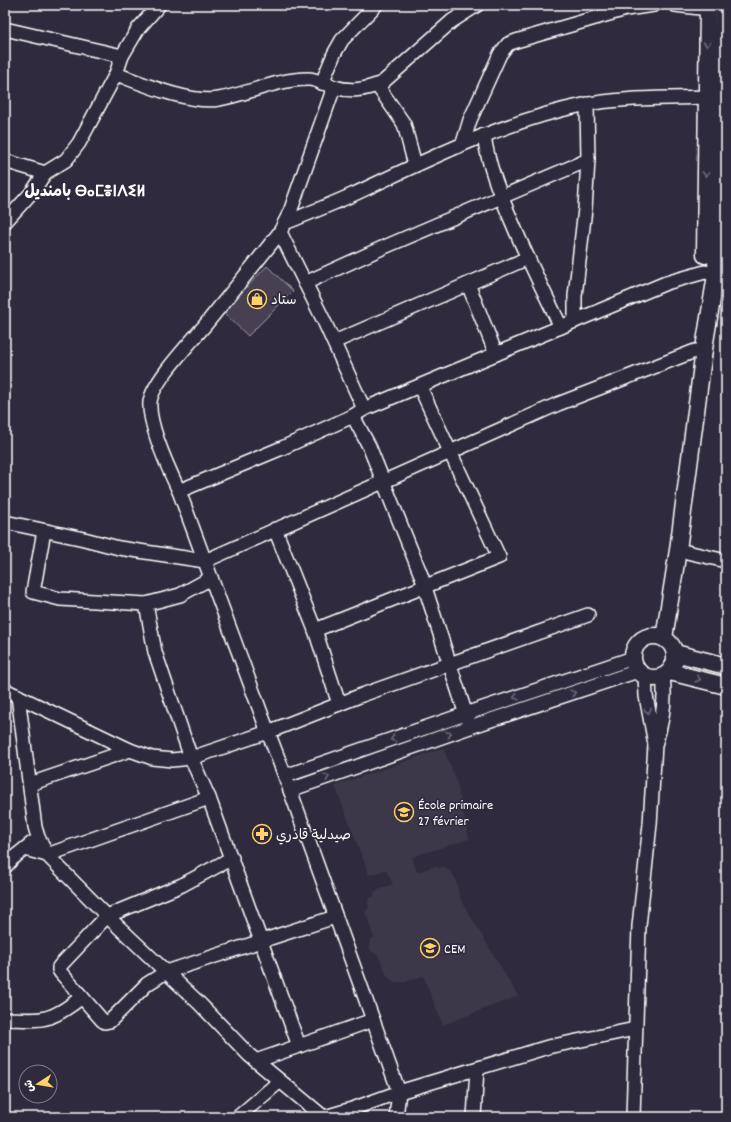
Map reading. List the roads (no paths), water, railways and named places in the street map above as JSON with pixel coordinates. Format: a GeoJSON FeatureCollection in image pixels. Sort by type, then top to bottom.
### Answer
{"type":"FeatureCollection","features":[{"type":"Feature","properties":{"kind":"street"},"geometry":{"type":"LineString","coordinates":[[5,222],[33,191],[45,173],[66,160],[79,143],[116,74],[122,56],[138,29],[158,5]]}},
{"type":"Feature","properties":{"kind":"street"},"geometry":{"type":"LineString","coordinates":[[376,5],[342,40],[334,54],[328,85],[290,212],[283,228],[170,367],[151,394],[150,412],[166,463],[205,561],[285,776],[399,1092],[396,1117]]}},
{"type":"Feature","properties":{"kind":"street"},"geometry":{"type":"LineString","coordinates":[[116,74],[165,92],[203,100],[218,99],[289,80],[309,79],[345,90],[358,90],[382,84],[452,21],[477,5]]}},
{"type":"Feature","properties":{"kind":"street"},"geometry":{"type":"LineString","coordinates":[[463,143],[470,120],[500,54],[508,44],[626,9],[654,5]]}},
{"type":"Feature","properties":{"kind":"street"},"geometry":{"type":"LineString","coordinates":[[658,637],[677,483],[696,351],[716,275],[706,97],[708,7],[675,5]]}},
{"type":"Feature","properties":{"kind":"street"},"geometry":{"type":"LineString","coordinates":[[658,637],[678,550],[705,342],[716,275],[722,189],[724,5]]}},
{"type":"Feature","properties":{"kind":"street"},"geometry":{"type":"LineString","coordinates":[[5,29],[122,56]]}},
{"type":"Feature","properties":{"kind":"street"},"geometry":{"type":"LineString","coordinates":[[378,86],[404,124],[415,165]]}},
{"type":"Feature","properties":{"kind":"street"},"geometry":{"type":"LineString","coordinates":[[283,228],[463,143],[546,113],[587,104],[618,100],[706,97]]}},
{"type":"Feature","properties":{"kind":"street"},"geometry":{"type":"LineString","coordinates":[[575,321],[575,296],[586,209],[588,160],[587,104]]}},
{"type":"Feature","properties":{"kind":"street"},"geometry":{"type":"LineString","coordinates":[[484,135],[492,173],[502,198],[528,258],[561,327]]}},
{"type":"Feature","properties":{"kind":"street"},"geometry":{"type":"LineString","coordinates":[[306,283],[382,248],[588,160]]}},
{"type":"Feature","properties":{"kind":"street"},"geometry":{"type":"LineString","coordinates":[[5,161],[45,173]]}},
{"type":"Feature","properties":{"kind":"street"},"geometry":{"type":"LineString","coordinates":[[283,228],[306,283],[334,342],[369,446],[425,586],[470,727]]}},
{"type":"Feature","properties":{"kind":"street"},"geometry":{"type":"LineString","coordinates":[[334,342],[528,258]]}},
{"type":"Feature","properties":{"kind":"street"},"geometry":{"type":"LineString","coordinates":[[178,491],[282,448],[496,354],[666,283],[716,275]]}},
{"type":"Feature","properties":{"kind":"street"},"geometry":{"type":"LineString","coordinates":[[468,284],[496,354]]}},
{"type":"Feature","properties":{"kind":"street"},"geometry":{"type":"LineString","coordinates":[[5,522],[119,548],[205,561],[558,404],[696,351]]}},
{"type":"Feature","properties":{"kind":"street"},"geometry":{"type":"LineString","coordinates":[[314,630],[499,557],[420,387]]}},
{"type":"Feature","properties":{"kind":"street"},"geometry":{"type":"LineString","coordinates":[[275,529],[314,630],[339,704]]}},
{"type":"Feature","properties":{"kind":"street"},"geometry":{"type":"LineString","coordinates":[[44,531],[33,592],[60,599],[146,604],[180,595],[211,578]]}},
{"type":"Feature","properties":{"kind":"street"},"geometry":{"type":"LineString","coordinates":[[678,550],[726,561]]}},
{"type":"Feature","properties":{"kind":"street"},"geometry":{"type":"LineString","coordinates":[[146,604],[155,652],[191,758],[210,798],[260,942],[299,1046]]}},
{"type":"Feature","properties":{"kind":"street"},"geometry":{"type":"LineString","coordinates":[[5,690],[130,750],[152,758],[172,760],[191,758],[268,732],[339,704],[588,615]]}},
{"type":"Feature","properties":{"kind":"street"},"geometry":{"type":"LineString","coordinates":[[285,776],[465,714],[639,668],[656,679],[666,674],[675,662],[674,648],[670,642],[658,637],[644,638],[638,643],[634,650],[639,668],[646,696],[655,745]]}},
{"type":"Feature","properties":{"kind":"street"},"geometry":{"type":"LineString","coordinates":[[675,653],[726,666]]}},
{"type":"Feature","properties":{"kind":"street"},"geometry":{"type":"LineString","coordinates":[[290,790],[639,668]]}},
{"type":"Feature","properties":{"kind":"street"},"geometry":{"type":"LineString","coordinates":[[666,674],[726,686]]}},
{"type":"Feature","properties":{"kind":"street"},"geometry":{"type":"LineString","coordinates":[[634,1117],[639,926],[650,824],[655,745],[659,732],[666,674]]}},
{"type":"Feature","properties":{"kind":"street"},"geometry":{"type":"LineString","coordinates":[[18,696],[35,827],[47,855],[107,916],[199,1003],[256,1061],[320,1116],[352,1109],[399,1092],[548,1047],[636,1029]]}},
{"type":"Feature","properties":{"kind":"street"},"geometry":{"type":"LineString","coordinates":[[30,784],[130,750]]}},
{"type":"Feature","properties":{"kind":"street"},"geometry":{"type":"LineString","coordinates":[[25,849],[47,855],[210,798]]}},
{"type":"Feature","properties":{"kind":"street"},"geometry":{"type":"LineString","coordinates":[[7,859],[25,849],[38,837]]}},
{"type":"Feature","properties":{"kind":"street"},"geometry":{"type":"LineString","coordinates":[[232,858],[182,885],[107,916],[59,967],[60,973],[102,1020],[105,1022],[110,1021],[147,984],[166,972],[335,917]]}},
{"type":"Feature","properties":{"kind":"street"},"geometry":{"type":"LineString","coordinates":[[5,1019],[42,1019],[52,1016],[67,1008],[82,997]]}},
{"type":"Feature","properties":{"kind":"street"},"geometry":{"type":"LineString","coordinates":[[256,1061],[373,1020]]}},
{"type":"Feature","properties":{"kind":"street"},"geometry":{"type":"LineString","coordinates":[[474,1117],[477,1069]]}},
{"type":"Feature","properties":{"kind":"street"},"geometry":{"type":"LineString","coordinates":[[238,1117],[280,1081]]}},
{"type":"Feature","properties":{"kind":"place","name":"ستاد"},"geometry":{"type":"Point","coordinates":[257,299]}},
{"type":"Feature","properties":{"kind":"place","name":"École primaire 27 février"},"geometry":{"type":"Point","coordinates":[404,812]}},
{"type":"Feature","properties":{"kind":"place","name":"صيدلية قادري"},"geometry":{"type":"Point","coordinates":[262,834]}},
{"type":"Feature","properties":{"kind":"place","name":"CEM"},"geometry":{"type":"Point","coordinates":[430,948]}},
{"type":"Feature","properties":{"kind":"district","name":"بامنديل ⴱⴰⵎⴻⵏⴷⵉⵍ"},"geometry":{"type":"Point","coordinates":[85,190]}}]}
